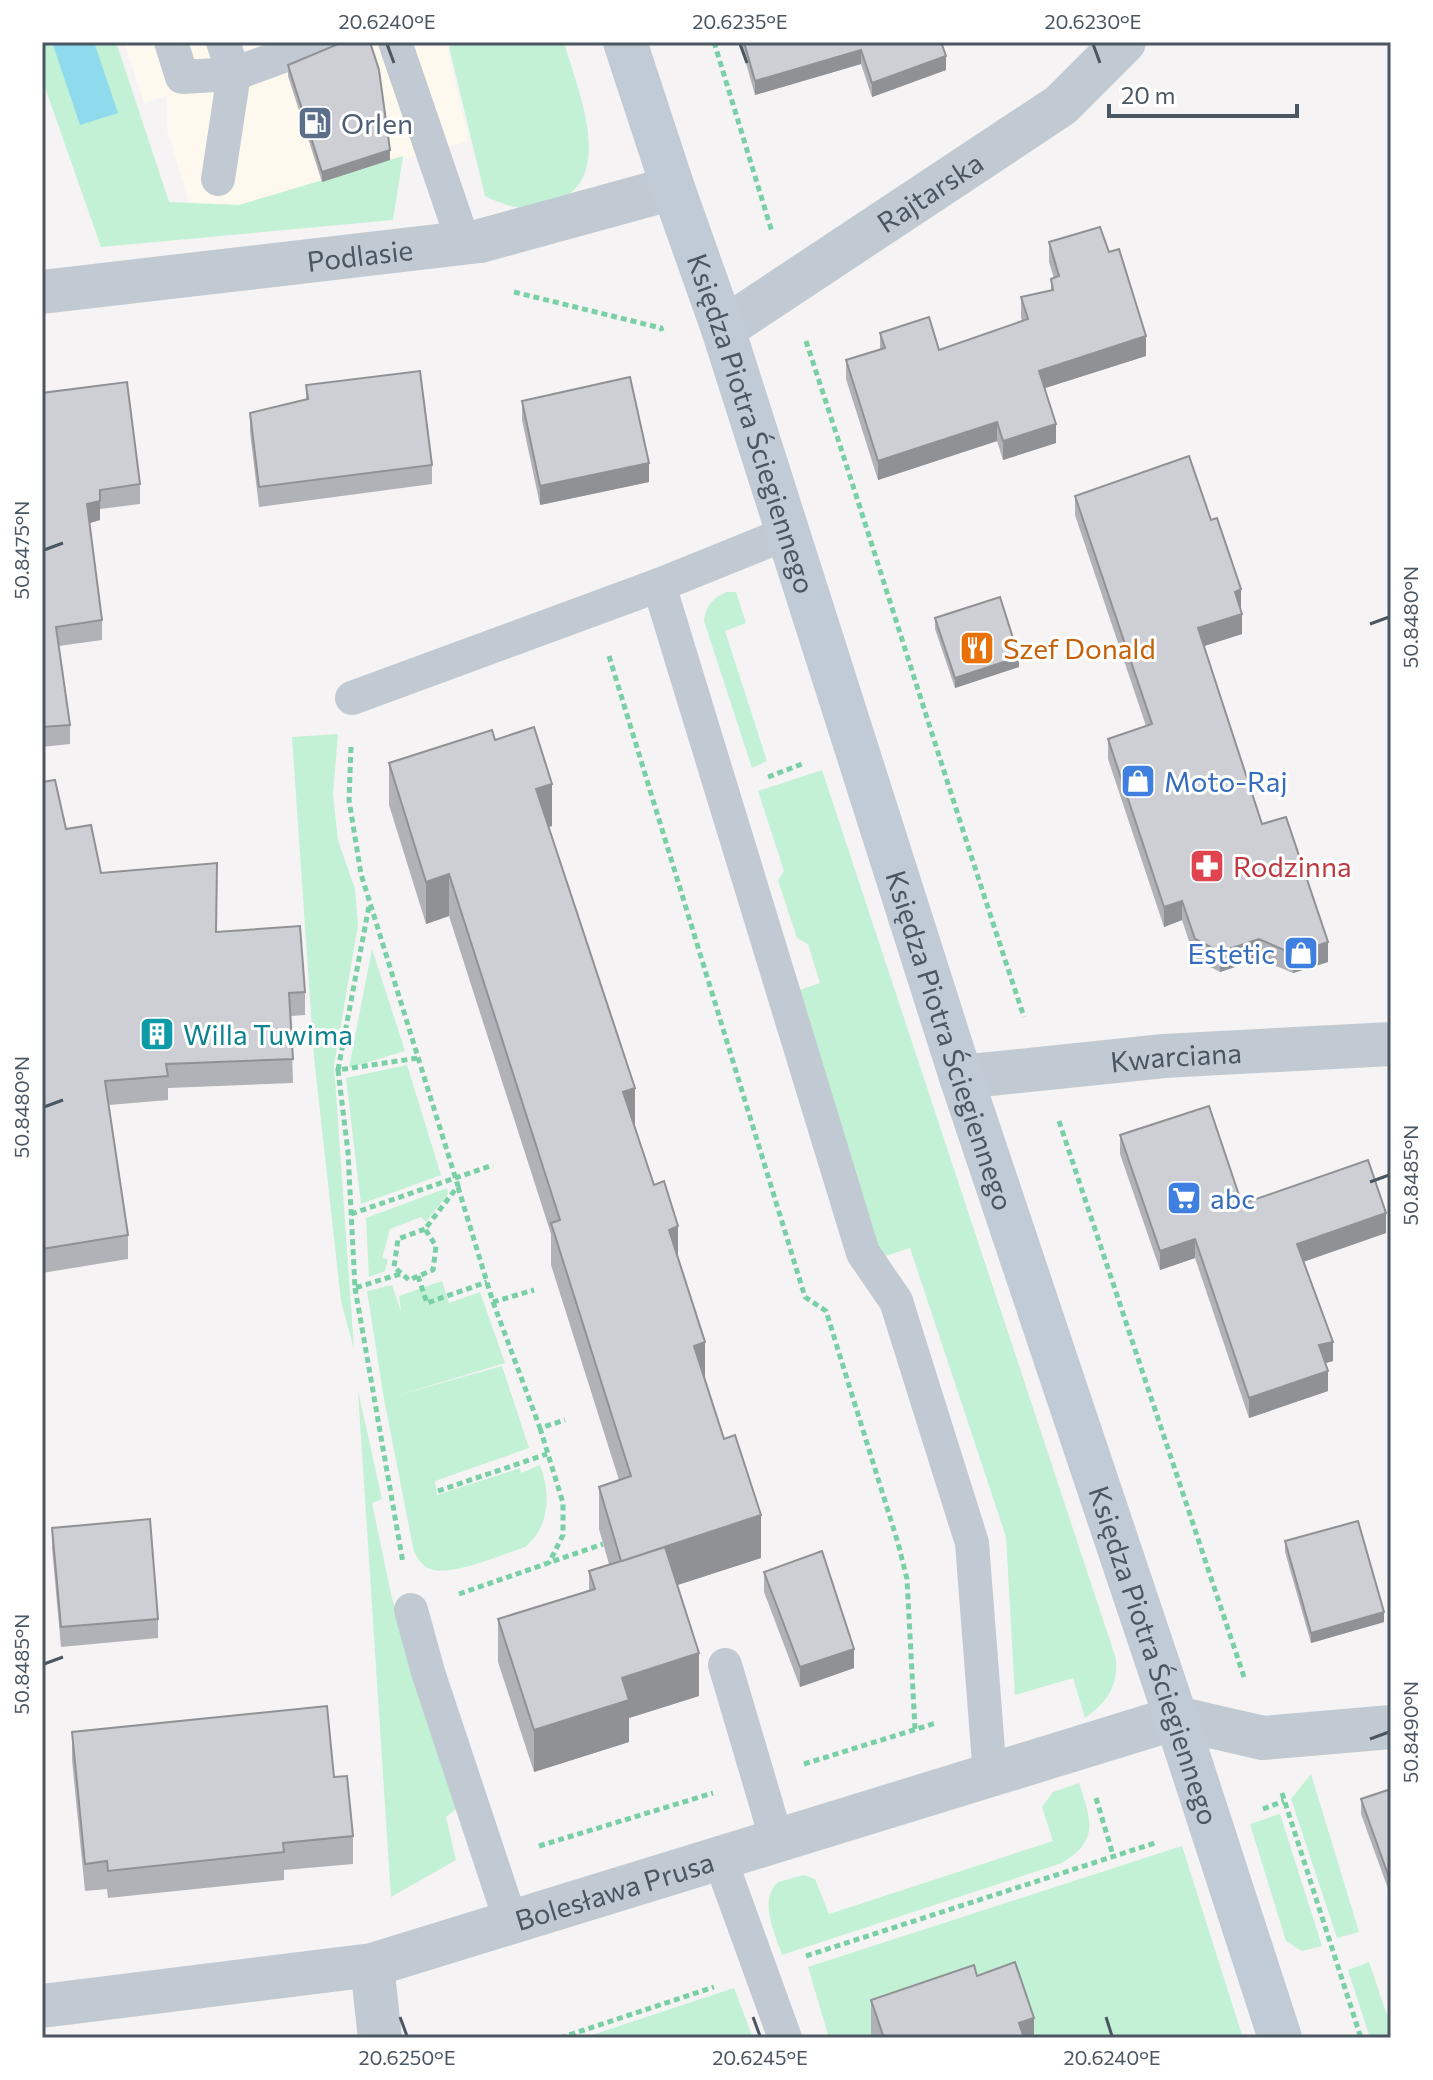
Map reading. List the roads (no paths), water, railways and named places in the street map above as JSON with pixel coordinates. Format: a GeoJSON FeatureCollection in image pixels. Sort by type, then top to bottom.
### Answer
{"type":"FeatureCollection","features":[{"type":"Feature","properties":{"kind":"street","name":"Księdza Piotra Ściegiennego"},"geometry":{"type":"LineString","coordinates":[[625,42],[723,329],[961,1077],[1280,2038]]}},
{"type":"Feature","properties":{"kind":"street","name":"Rajtarska"},"geometry":{"type":"LineString","coordinates":[[723,329],[1061,105],[1124,42]]}},
{"type":"Feature","properties":{"kind":"street","name":"Podlasie"},"geometry":{"type":"LineString","coordinates":[[42,292],[464,244],[673,188]]}},
{"type":"Feature","properties":{"kind":"street","name":"Kwarciana"},"geometry":{"type":"LineString","coordinates":[[961,1077],[1164,1056],[1391,1044]]}},
{"type":"Feature","properties":{"kind":"street","name":"Bolesława Prusa"},"geometry":{"type":"LineString","coordinates":[[42,2006],[372,1965],[1176,1718]]}},
{"type":"Feature","properties":{"kind":"street"},"geometry":{"type":"LineString","coordinates":[[1176,1718],[1263,1738],[1391,1727]]}},
{"type":"Feature","properties":{"kind":"street"},"geometry":{"type":"LineString","coordinates":[[372,1965],[380,2038]]}},
{"type":"Feature","properties":{"kind":"lane"},"geometry":{"type":"LineString","coordinates":[[171,42],[182,77],[234,74],[306,45]]}},
{"type":"Feature","properties":{"kind":"lane"},"geometry":{"type":"LineString","coordinates":[[218,179],[234,74],[223,42]]}},
{"type":"Feature","properties":{"kind":"lane"},"geometry":{"type":"LineString","coordinates":[[395,42],[464,244]]}},
{"type":"Feature","properties":{"kind":"lane"},"geometry":{"type":"LineString","coordinates":[[352,698],[659,585],[788,533]]}},
{"type":"Feature","properties":{"kind":"lane"},"geometry":{"type":"LineString","coordinates":[[659,585],[863,1253],[896,1301],[972,1543],[990,1776]]}},
{"type":"Feature","properties":{"kind":"lane"},"geometry":{"type":"LineString","coordinates":[[411,1610],[428,1672],[511,1922]]}},
{"type":"Feature","properties":{"kind":"lane"},"geometry":{"type":"LineString","coordinates":[[725,1665],[777,1841]]}},
{"type":"Feature","properties":{"kind":"lane"},"geometry":{"type":"LineString","coordinates":[[720,1859],[785,2038]]}},
{"type":"Feature","properties":{"kind":"water"},"geometry":{"type":"Polygon","coordinates":[[[52,42],[94,42],[118,113],[80,125],[52,42]]]}},
{"type":"Feature","properties":{"kind":"place","name":"Orlen"},"geometry":{"type":"Point","coordinates":[315,123]}},
{"type":"Feature","properties":{"kind":"place","name":"Szef Donald"},"geometry":{"type":"Point","coordinates":[977,648]}},
{"type":"Feature","properties":{"kind":"place","name":"Moto-Raj"},"geometry":{"type":"Point","coordinates":[1138,781]}},
{"type":"Feature","properties":{"kind":"place","name":"Rodzinna"},"geometry":{"type":"Point","coordinates":[1207,866]}},
{"type":"Feature","properties":{"kind":"place","name":"Estetic"},"geometry":{"type":"Point","coordinates":[1301,953]}},
{"type":"Feature","properties":{"kind":"place","name":"Willa Tuwima"},"geometry":{"type":"Point","coordinates":[157,1034]}},
{"type":"Feature","properties":{"kind":"place","name":"abc"},"geometry":{"type":"Point","coordinates":[1184,1198]}}]}
